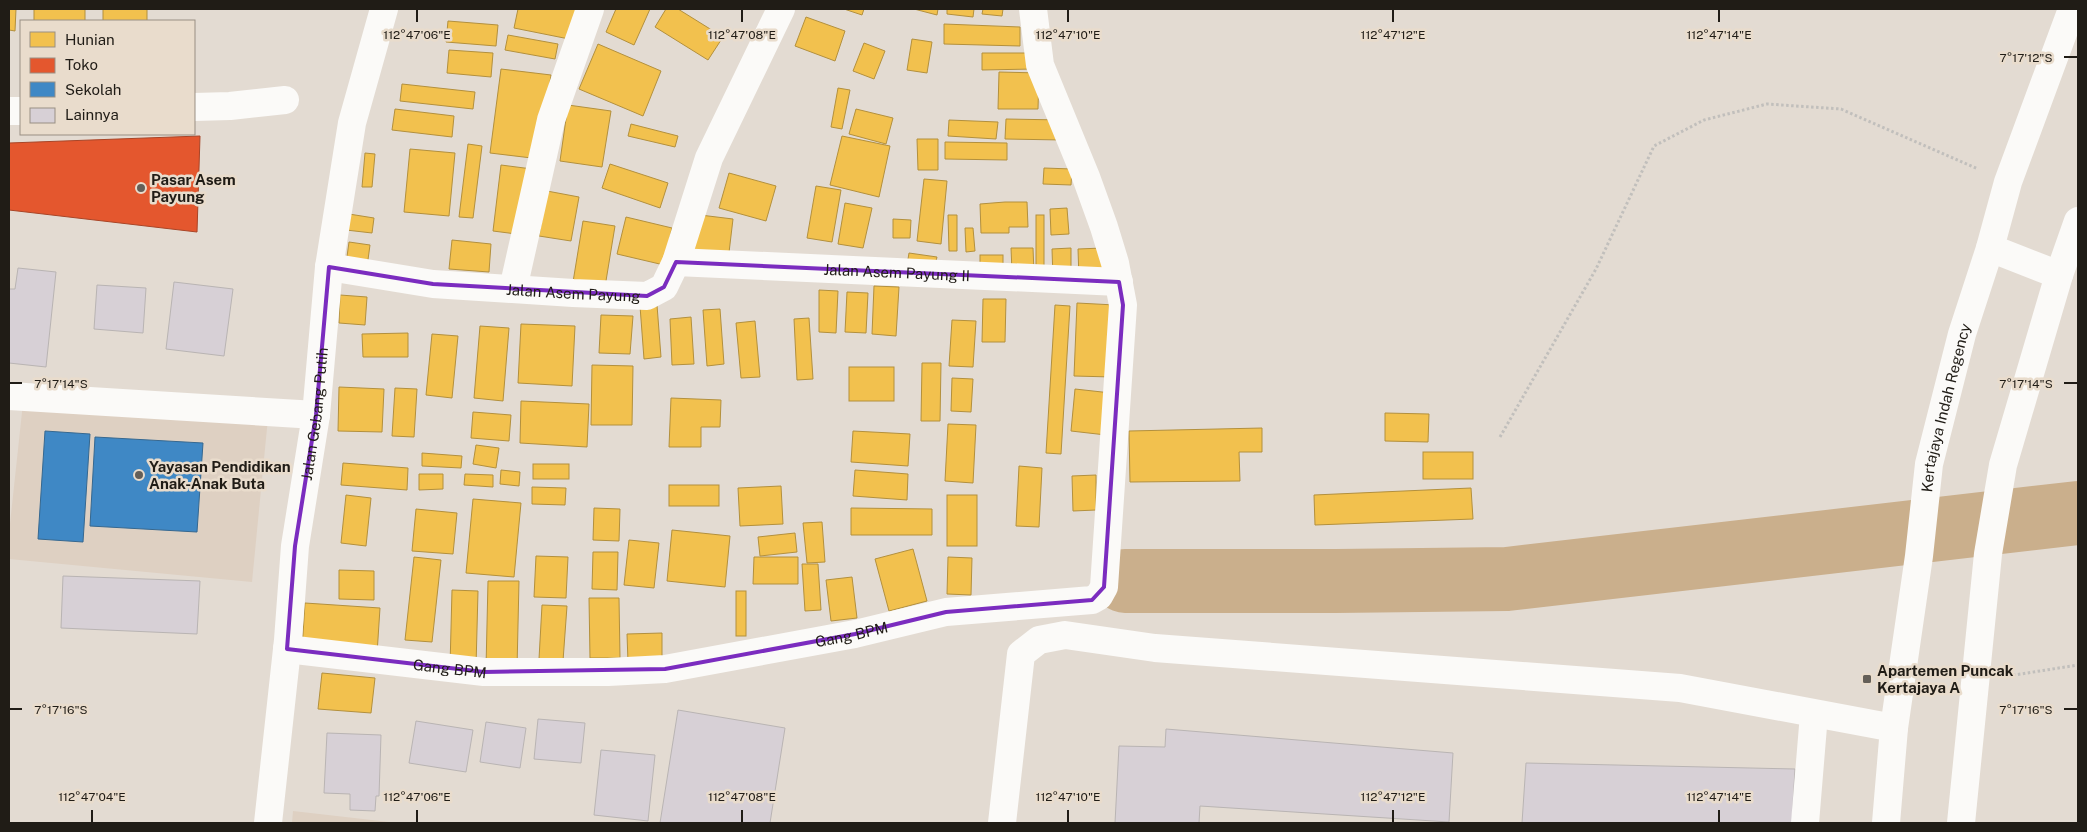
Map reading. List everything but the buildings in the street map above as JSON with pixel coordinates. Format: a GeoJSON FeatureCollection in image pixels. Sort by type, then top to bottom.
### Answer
{"type":"FeatureCollection","features":[{"type":"Feature","properties":{"kind":"street","name":"Jalan Gebang Putih"},"geometry":{"type":"LineString","coordinates":[[268,823],[287,650],[295,546],[316,415],[329,267],[352,123],[384,9]]}},
{"type":"Feature","properties":{"kind":"street"},"geometry":{"type":"LineString","coordinates":[[513,289],[551,120],[590,9]]}},
{"type":"Feature","properties":{"kind":"street","name":"Jalan Asem Payung"},"geometry":{"type":"LineString","coordinates":[[329,267],[433,284],[513,289],[647,296],[664,287],[676,262],[709,158],[781,9]]}},
{"type":"Feature","properties":{"kind":"street","name":"Gang BPM"},"geometry":{"type":"LineString","coordinates":[[287,650],[474,671],[588,673],[665,669],[855,634],[946,612],[1092,600],[1099,596],[1104,587],[1123,304],[1112,249],[1086,177],[1040,65],[1033,9]]}},
{"type":"Feature","properties":{"kind":"street","name":"Kertajaya Indah Regency"},"geometry":{"type":"LineString","coordinates":[[1886,823],[1894,728],[1919,556],[1929,464],[1962,334],[1990,248],[2008,182],[2072,9]]}},
{"type":"Feature","properties":{"kind":"street"},"geometry":{"type":"LineString","coordinates":[[195,107],[230,106],[285,100]]}},
{"type":"Feature","properties":{"kind":"street"},"geometry":{"type":"LineString","coordinates":[[1961,823],[1988,554],[2003,465],[2078,221]]}},
{"type":"Feature","properties":{"kind":"street"},"geometry":{"type":"LineString","coordinates":[[1990,248],[2060,275]]}},
{"type":"Feature","properties":{"kind":"street","name":"Jalan Asem Payung II"},"geometry":{"type":"LineString","coordinates":[[676,262],[1119,282]]}},
{"type":"Feature","properties":{"kind":"street"},"geometry":{"type":"LineString","coordinates":[[9,396],[316,415]]}},
{"type":"Feature","properties":{"kind":"street"},"geometry":{"type":"LineString","coordinates":[[1002,823],[1021,654],[1039,640],[1066,635],[1155,648],[1680,688],[1894,728]]}},
{"type":"Feature","properties":{"kind":"street"},"geometry":{"type":"LineString","coordinates":[[1805,823],[1814,714]]}},
{"type":"Feature","properties":{"kind":"path"},"geometry":{"type":"LineString","coordinates":[[1500,436],[1596,269],[1654,146],[1704,120],[1767,104],[1841,109],[2008,182]]}},
{"type":"Feature","properties":{"kind":"path"},"geometry":{"type":"LineString","coordinates":[[1975,682],[2078,665]]}},
{"type":"Feature","properties":{"kind":"highlighted area"},"geometry":{"type":"Polygon","coordinates":[[[676,262],[1119,282],[1123,305],[1104,587],[1092,600],[946,612],[855,634],[665,669],[484,672],[287,649],[295,546],[316,415],[329,267],[433,284],[647,296],[664,287],[676,262]]]}},
{"type":"Feature","properties":{"kind":"shaded area","name":"Yayasan Pendidikan Anak-Anak Buta"},"geometry":{"type":"Polygon","coordinates":[[[23,403],[268,418],[252,582],[9,559],[9,533],[23,403]]]}},
{"type":"Feature","properties":{"kind":"shaded area"},"geometry":{"type":"Polygon","coordinates":[[[293,811],[398,823],[292,823],[293,811]]]}},
{"type":"Feature","properties":{"kind":"waterway"},"geometry":{"type":"LineString","coordinates":[[1125,581],[1507,579],[2078,513]]}},
{"type":"Feature","properties":{"kind":"place","name":"Pasar Asem Payung"},"geometry":{"type":"Point","coordinates":[141,188]}},
{"type":"Feature","properties":{"kind":"place","name":"Yayasan Pendidikan Anak-Anak Buta"},"geometry":{"type":"Point","coordinates":[139,475]}},
{"type":"Feature","properties":{"kind":"place","name":"Apartemen Puncak Kertajaya A"},"geometry":{"type":"Point","coordinates":[1867,679]}}]}
